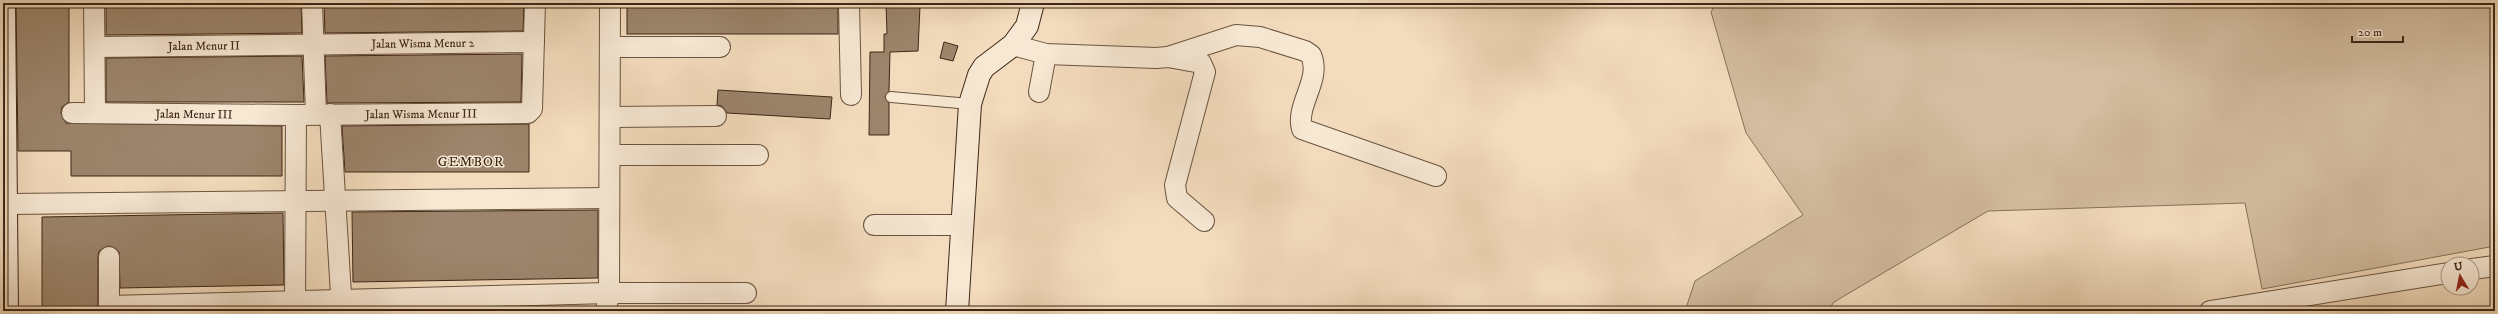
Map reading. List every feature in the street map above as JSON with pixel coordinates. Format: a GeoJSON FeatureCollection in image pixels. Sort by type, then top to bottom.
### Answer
{"type":"FeatureCollection","features":[{"type":"Feature","properties":{"kind":"street"},"geometry":{"type":"LineString","coordinates":[[4,3],[8,204],[5,245],[7,311]]}},
{"type":"Feature","properties":{"kind":"street"},"geometry":{"type":"LineString","coordinates":[[94,3],[95,113]]}},
{"type":"Feature","properties":{"kind":"street"},"geometry":{"type":"LineString","coordinates":[[312,3],[313,44],[334,200],[342,306]]}},
{"type":"Feature","properties":{"kind":"street"},"geometry":{"type":"LineString","coordinates":[[534,42],[535,3]]}},
{"type":"Feature","properties":{"kind":"street"},"geometry":{"type":"LineString","coordinates":[[608,302],[611,47],[610,3]]}},
{"type":"Feature","properties":{"kind":"street"},"geometry":{"type":"LineString","coordinates":[[849,3],[851,95]]}},
{"type":"Feature","properties":{"kind":"street"},"geometry":{"type":"LineString","coordinates":[[957,311],[970,104],[974,85],[984,67],[1013,45],[1027,26],[1033,3]]}},
{"type":"Feature","properties":{"kind":"street"},"geometry":{"type":"LineString","coordinates":[[1013,45],[1046,54],[1156,58],[1168,57],[1236,35],[1260,37],[1305,51],[1311,55],[1314,68],[1301,118],[1302,129],[1436,176]]}},
{"type":"Feature","properties":{"kind":"street","name":"Jalan Wisma Menur 2"},"geometry":{"type":"LineString","coordinates":[[313,44],[534,42]]}},
{"type":"Feature","properties":{"kind":"street","name":"Jalan Wisma Menur III"},"geometry":{"type":"LineString","coordinates":[[323,114],[525,114],[532,109],[534,42]]}},
{"type":"Feature","properties":{"kind":"street","name":"Jalan Menur II"},"geometry":{"type":"LineString","coordinates":[[95,47],[313,44]]}},
{"type":"Feature","properties":{"kind":"street"},"geometry":{"type":"LineString","coordinates":[[611,47],[720,47]]}},
{"type":"Feature","properties":{"kind":"street"},"geometry":{"type":"LineString","coordinates":[[1039,92],[1046,54]]}},
{"type":"Feature","properties":{"kind":"street"},"geometry":{"type":"LineString","coordinates":[[1168,57],[1198,62],[1205,69],[1202,87],[1176,185],[1177,198],[1204,221]]}},
{"type":"Feature","properties":{"kind":"street","name":"Jalan Menur III"},"geometry":{"type":"LineString","coordinates":[[72,113],[323,114]]}},
{"type":"Feature","properties":{"kind":"street"},"geometry":{"type":"LineString","coordinates":[[295,307],[296,115]]}},
{"type":"Feature","properties":{"kind":"street"},"geometry":{"type":"LineString","coordinates":[[610,117],[716,116]]}},
{"type":"Feature","properties":{"kind":"street"},"geometry":{"type":"LineString","coordinates":[[610,155],[758,155]]}},
{"type":"Feature","properties":{"kind":"street"},"geometry":{"type":"LineString","coordinates":[[8,204],[609,198]]}},
{"type":"Feature","properties":{"kind":"street"},"geometry":{"type":"LineString","coordinates":[[874,225],[963,225]]}},
{"type":"Feature","properties":{"kind":"street"},"geometry":{"type":"LineString","coordinates":[[109,257],[109,309],[608,302],[746,294]]}},
{"type":"Feature","properties":{"kind":"street"},"geometry":{"type":"LineString","coordinates":[[2480,268],[2495,266]]}},
{"type":"Feature","properties":{"kind":"street"},"geometry":{"type":"LineString","coordinates":[[2210,311],[2440,274]]}},
{"type":"Feature","properties":{"kind":"lane"},"geometry":{"type":"LineString","coordinates":[[891,97],[970,104]]}},
{"type":"Feature","properties":{"kind":"shaded area"},"geometry":{"type":"Polygon","coordinates":[[[1716,3],[2495,3],[2495,246],[2262,289],[2245,203],[1988,211],[1834,302],[1828,311],[1685,311],[1695,281],[1803,215],[1746,133],[1711,12],[1716,3]]]}},
{"type":"Feature","properties":{"kind":"building"},"geometry":{"type":"Polygon","coordinates":[[[16,3],[69,3],[69,102],[62,107],[61,113],[66,123],[282,126],[282,176],[71,176],[71,151],[18,151],[16,3]]]}},
{"type":"Feature","properties":{"kind":"building"},"geometry":{"type":"Polygon","coordinates":[[[106,3],[301,3],[302,33],[106,35],[106,3]]]}},
{"type":"Feature","properties":{"kind":"building"},"geometry":{"type":"Polygon","coordinates":[[[324,3],[524,3],[523,31],[325,33],[324,3]]]}},
{"type":"Feature","properties":{"kind":"building"},"geometry":{"type":"Polygon","coordinates":[[[627,3],[838,3],[838,34],[627,34],[627,3]]]}},
{"type":"Feature","properties":{"kind":"building"},"geometry":{"type":"Polygon","coordinates":[[[886,3],[920,6],[918,51],[890,52],[889,91],[885,97],[889,103],[889,135],[869,135],[870,52],[884,52],[884,34],[887,34],[886,3]]]}},
{"type":"Feature","properties":{"kind":"building"},"geometry":{"type":"Polygon","coordinates":[[[944,42],[958,46],[953,61],[940,58],[944,42]]]}},
{"type":"Feature","properties":{"kind":"building"},"geometry":{"type":"Polygon","coordinates":[[[522,54],[521,102],[327,103],[325,56],[522,54]]]}},
{"type":"Feature","properties":{"kind":"building"},"geometry":{"type":"Polygon","coordinates":[[[302,56],[304,102],[106,102],[106,58],[302,56]]]}},
{"type":"Feature","properties":{"kind":"building"},"geometry":{"type":"Polygon","coordinates":[[[718,90],[832,97],[830,119],[727,113],[722,106],[717,105],[718,90]]]}},
{"type":"Feature","properties":{"kind":"building"},"geometry":{"type":"Polygon","coordinates":[[[529,124],[529,172],[345,172],[342,126],[529,124]]]}},
{"type":"Feature","properties":{"kind":"building"},"geometry":{"type":"Polygon","coordinates":[[[598,210],[598,278],[353,282],[352,212],[598,210]]]}},
{"type":"Feature","properties":{"kind":"building"},"geometry":{"type":"Polygon","coordinates":[[[283,213],[284,285],[120,288],[119,252],[109,246],[99,251],[98,311],[42,311],[42,217],[283,213]]]}},
{"type":"Feature","properties":{"kind":"district","name":"GEMBOR"},"geometry":{"type":"Point","coordinates":[471,162]}}]}
